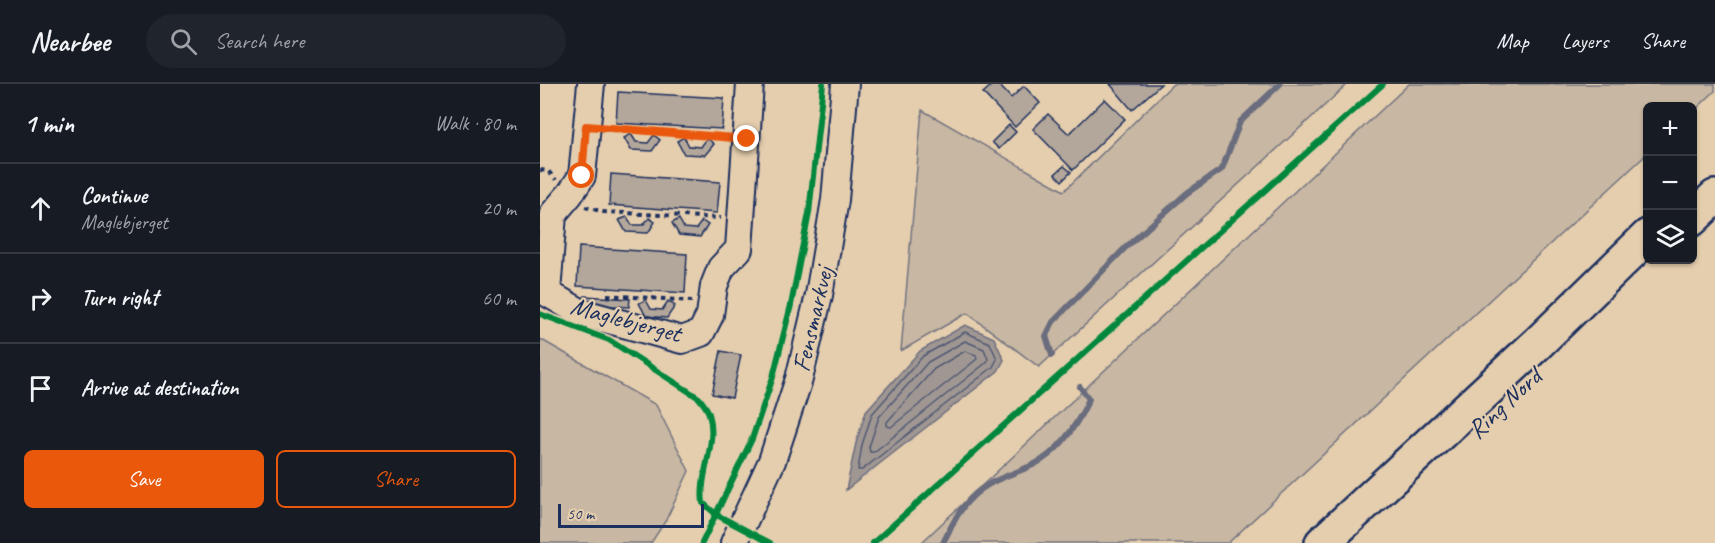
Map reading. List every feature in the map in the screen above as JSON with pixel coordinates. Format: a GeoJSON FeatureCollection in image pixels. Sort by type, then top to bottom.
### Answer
{"type":"FeatureCollection","features":[{"type":"Feature","properties":{"kind":"highway"},"geometry":{"type":"LineString","coordinates":[[1697,188],[1715,171]]}},
{"type":"Feature","properties":{"kind":"highway"},"geometry":{"type":"LineString","coordinates":[[1697,214],[1715,196]]}},
{"type":"Feature","properties":{"kind":"highway"},"geometry":{"type":"LineString","coordinates":[[1322,543],[1538,343],[1643,240]]}},
{"type":"Feature","properties":{"kind":"highway","name":"Ring Nord"},"geometry":{"type":"LineString","coordinates":[[1353,543],[1552,358],[1647,264]]}},
{"type":"Feature","properties":{"kind":"street","name":"Maglebjerget"},"geometry":{"type":"LineString","coordinates":[[591,84],[582,176],[553,214],[547,293],[580,312],[682,339],[701,333],[710,315],[714,286],[721,268],[740,249],[750,84]]}},
{"type":"Feature","properties":{"kind":"street","name":"Fensmarkvej"},"geometry":{"type":"LineString","coordinates":[[734,543],[772,460],[799,379],[819,295],[835,200],[845,84]]}},
{"type":"Feature","properties":{"kind":"path"},"geometry":{"type":"LineString","coordinates":[[586,126],[747,139]]}},
{"type":"Feature","properties":{"kind":"path"},"geometry":{"type":"LineString","coordinates":[[564,201],[604,212],[742,219]]}},
{"type":"Feature","properties":{"kind":"path"},"geometry":{"type":"LineString","coordinates":[[580,312],[584,293],[712,303]]}},
{"type":"Feature","properties":{"kind":"shaded area"},"geometry":{"type":"Polygon","coordinates":[[[1173,84],[1348,84],[1039,367],[967,313],[901,351],[922,110],[1064,191],[1173,84]]]}},
{"type":"Feature","properties":{"kind":"shaded area"},"geometry":{"type":"Polygon","coordinates":[[[1409,84],[1715,84],[1715,91],[1697,108],[1697,102],[1643,102],[1643,158],[1228,543],[921,543],[1409,84]]]}},
{"type":"Feature","properties":{"kind":"shaded area"},"geometry":{"type":"Polygon","coordinates":[[[540,339],[656,405],[689,471],[666,520],[651,543],[540,543],[540,339]]]}},
{"type":"Feature","properties":{"kind":"water"},"geometry":{"type":"Polygon","coordinates":[[[965,325],[994,338],[1004,360],[998,371],[846,490],[856,443],[866,411],[920,351],[965,325]]]}},
{"type":"Feature","properties":{"kind":"building"},"geometry":{"type":"Polygon","coordinates":[[[993,84],[998,84],[1011,98],[1024,86],[1040,103],[1015,127],[983,93],[993,84]]]}},
{"type":"Feature","properties":{"kind":"building"},"geometry":{"type":"Polygon","coordinates":[[[1110,84],[1161,84],[1132,110],[1110,84]]]}},
{"type":"Feature","properties":{"kind":"building"},"geometry":{"type":"Polygon","coordinates":[[[618,92],[724,98],[722,129],[616,123],[618,92]]]}},
{"type":"Feature","properties":{"kind":"building"},"geometry":{"type":"Polygon","coordinates":[[[1105,99],[1125,119],[1073,170],[1033,129],[1048,114],[1069,134],[1105,99]]]}},
{"type":"Feature","properties":{"kind":"building"},"geometry":{"type":"Polygon","coordinates":[[[1009,125],[1016,132],[999,149],[992,142],[1009,125]]]}},
{"type":"Feature","properties":{"kind":"building"},"geometry":{"type":"Polygon","coordinates":[[[631,134],[636,142],[648,143],[654,135],[660,140],[652,151],[631,150],[624,138],[631,134]]]}},
{"type":"Feature","properties":{"kind":"building"},"geometry":{"type":"Polygon","coordinates":[[[684,137],[689,146],[701,147],[707,138],[714,144],[705,155],[684,154],[677,141],[684,137]]]}},
{"type":"Feature","properties":{"kind":"building"},"geometry":{"type":"Polygon","coordinates":[[[1064,166],[1071,172],[1062,181],[1055,174],[1064,166]]]}},
{"type":"Feature","properties":{"kind":"building"},"geometry":{"type":"Polygon","coordinates":[[[611,174],[720,182],[717,213],[609,205],[611,174]]]}},
{"type":"Feature","properties":{"kind":"building"},"geometry":{"type":"Polygon","coordinates":[[[627,217],[632,225],[643,225],[649,218],[655,222],[648,233],[626,232],[619,220],[627,217]]]}},
{"type":"Feature","properties":{"kind":"building"},"geometry":{"type":"Polygon","coordinates":[[[679,219],[684,228],[696,229],[702,221],[708,225],[700,237],[679,235],[672,223],[679,219]]]}},
{"type":"Feature","properties":{"kind":"building"},"geometry":{"type":"Polygon","coordinates":[[[579,247],[687,254],[685,293],[577,286],[579,247]]]}},
{"type":"Feature","properties":{"kind":"building"},"geometry":{"type":"Polygon","coordinates":[[[585,296],[630,299],[629,307],[584,304],[585,296]]]}},
{"type":"Feature","properties":{"kind":"building"},"geometry":{"type":"Polygon","coordinates":[[[646,300],[651,309],[662,310],[668,301],[675,306],[667,318],[646,316],[639,303],[646,300]]]}},
{"type":"Feature","properties":{"kind":"building"},"geometry":{"type":"Polygon","coordinates":[[[721,351],[741,355],[732,398],[712,394],[721,351]]]}},
{"type":"Feature","properties":{"kind":"waterway"},"geometry":{"type":"LineString","coordinates":[[1052,355],[1046,336],[1053,322],[1126,247],[1187,193],[1222,169],[1240,122],[1280,84]]}},
{"type":"Feature","properties":{"kind":"waterway"},"geometry":{"type":"LineString","coordinates":[[943,543],[959,513],[979,491],[1043,459],[1067,437],[1089,399],[1080,387]]}},
{"type":"Feature","properties":{"kind":"cycle path"},"geometry":{"type":"LineString","coordinates":[[702,543],[752,439],[773,377],[791,305],[809,213],[823,84]]}},
{"type":"Feature","properties":{"kind":"cycle path"},"geometry":{"type":"LineString","coordinates":[[873,543],[1383,84]]}},
{"type":"Feature","properties":{"kind":"cycle path"},"geometry":{"type":"LineString","coordinates":[[540,314],[609,340],[699,398],[708,410],[711,425],[710,447],[702,492],[703,503],[717,515],[770,543]]}},
{"type":"Feature","properties":{"kind":"route"},"geometry":{"type":"LineString","coordinates":[[582,176],[586,126],[747,139]]}}]}
